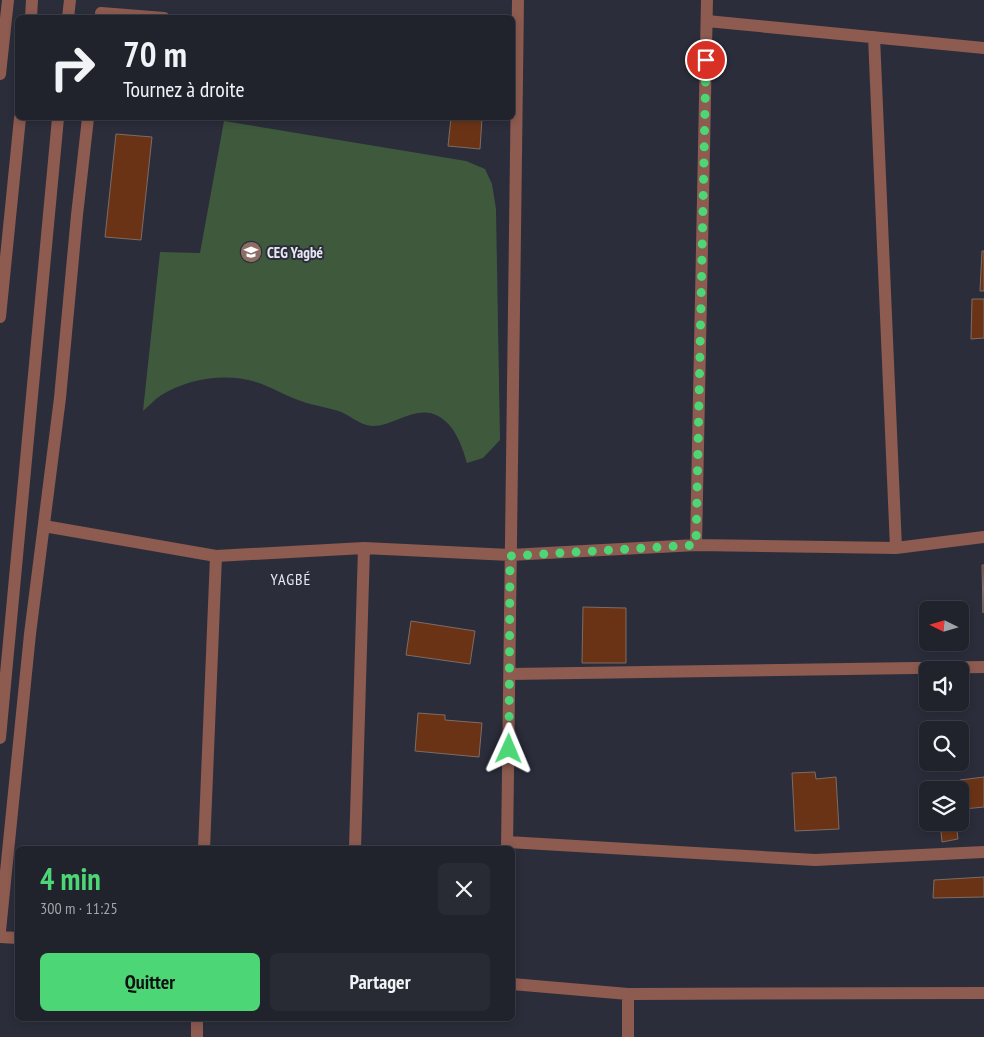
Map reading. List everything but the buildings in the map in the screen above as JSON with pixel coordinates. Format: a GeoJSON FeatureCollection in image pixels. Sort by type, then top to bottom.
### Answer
{"type":"FeatureCollection","features":[{"type":"Feature","properties":{"kind":"street"},"geometry":{"type":"LineString","coordinates":[[0,74],[8,0]]}},
{"type":"Feature","properties":{"kind":"street"},"geometry":{"type":"LineString","coordinates":[[31,15],[32,0]]}},
{"type":"Feature","properties":{"kind":"street"},"geometry":{"type":"LineString","coordinates":[[68,15],[70,0]]}},
{"type":"Feature","properties":{"kind":"street"},"geometry":{"type":"LineString","coordinates":[[101,15],[102,0]]}},
{"type":"Feature","properties":{"kind":"street"},"geometry":{"type":"LineString","coordinates":[[515,41],[518,0]]}},
{"type":"Feature","properties":{"kind":"street"},"geometry":{"type":"LineString","coordinates":[[696,545],[707,0]]}},
{"type":"Feature","properties":{"kind":"street"},"geometry":{"type":"LineString","coordinates":[[707,21],[984,48]]}},
{"type":"Feature","properties":{"kind":"street"},"geometry":{"type":"LineString","coordinates":[[874,37],[896,548]]}},
{"type":"Feature","properties":{"kind":"street"},"geometry":{"type":"LineString","coordinates":[[0,317],[20,120]]}},
{"type":"Feature","properties":{"kind":"street"},"geometry":{"type":"LineString","coordinates":[[0,738],[58,120]]}},
{"type":"Feature","properties":{"kind":"street"},"geometry":{"type":"LineString","coordinates":[[0,931],[30,634],[60,398],[76,214],[88,120]]}},
{"type":"Feature","properties":{"kind":"street"},"geometry":{"type":"LineString","coordinates":[[514,120],[508,845],[816,860],[984,852]]}},
{"type":"Feature","properties":{"kind":"street"},"geometry":{"type":"LineString","coordinates":[[44,526],[216,556],[364,548],[510,556],[696,545],[896,548],[984,537]]}},
{"type":"Feature","properties":{"kind":"street"},"geometry":{"type":"LineString","coordinates":[[355,846],[364,548]]}},
{"type":"Feature","properties":{"kind":"street"},"geometry":{"type":"LineString","coordinates":[[204,846],[216,556]]}},
{"type":"Feature","properties":{"kind":"street"},"geometry":{"type":"LineString","coordinates":[[510,674],[984,667]]}},
{"type":"Feature","properties":{"kind":"street"},"geometry":{"type":"LineString","coordinates":[[0,937],[15,938]]}},
{"type":"Feature","properties":{"kind":"street"},"geometry":{"type":"LineString","coordinates":[[515,984],[628,994],[984,993]]}},
{"type":"Feature","properties":{"kind":"street"},"geometry":{"type":"LineString","coordinates":[[628,994],[628,1037]]}},
{"type":"Feature","properties":{"kind":"street"},"geometry":{"type":"LineString","coordinates":[[197,1037],[198,1021]]}},
{"type":"Feature","properties":{"kind":"green space"},"geometry":{"type":"Polygon","coordinates":[[[224,121],[466,161],[485,169],[492,184],[496,209],[500,440],[483,458],[467,463],[453,430],[444,420],[430,413],[413,414],[388,423],[372,426],[341,412],[290,397],[259,383],[234,378],[208,379],[183,385],[160,396],[143,411],[160,252],[200,253],[224,121]]]}},
{"type":"Feature","properties":{"kind":"place","name":"CEG Yagbé"},"geometry":{"type":"Point","coordinates":[251,252]}},
{"type":"Feature","properties":{"kind":"district","name":"YAGBÉ"},"geometry":{"type":"Point","coordinates":[291,579]}},
{"type":"Feature","properties":{"kind":"route"},"geometry":{"type":"LineString","coordinates":[[509,749],[510,556],[696,545],[706,60]]}}]}
